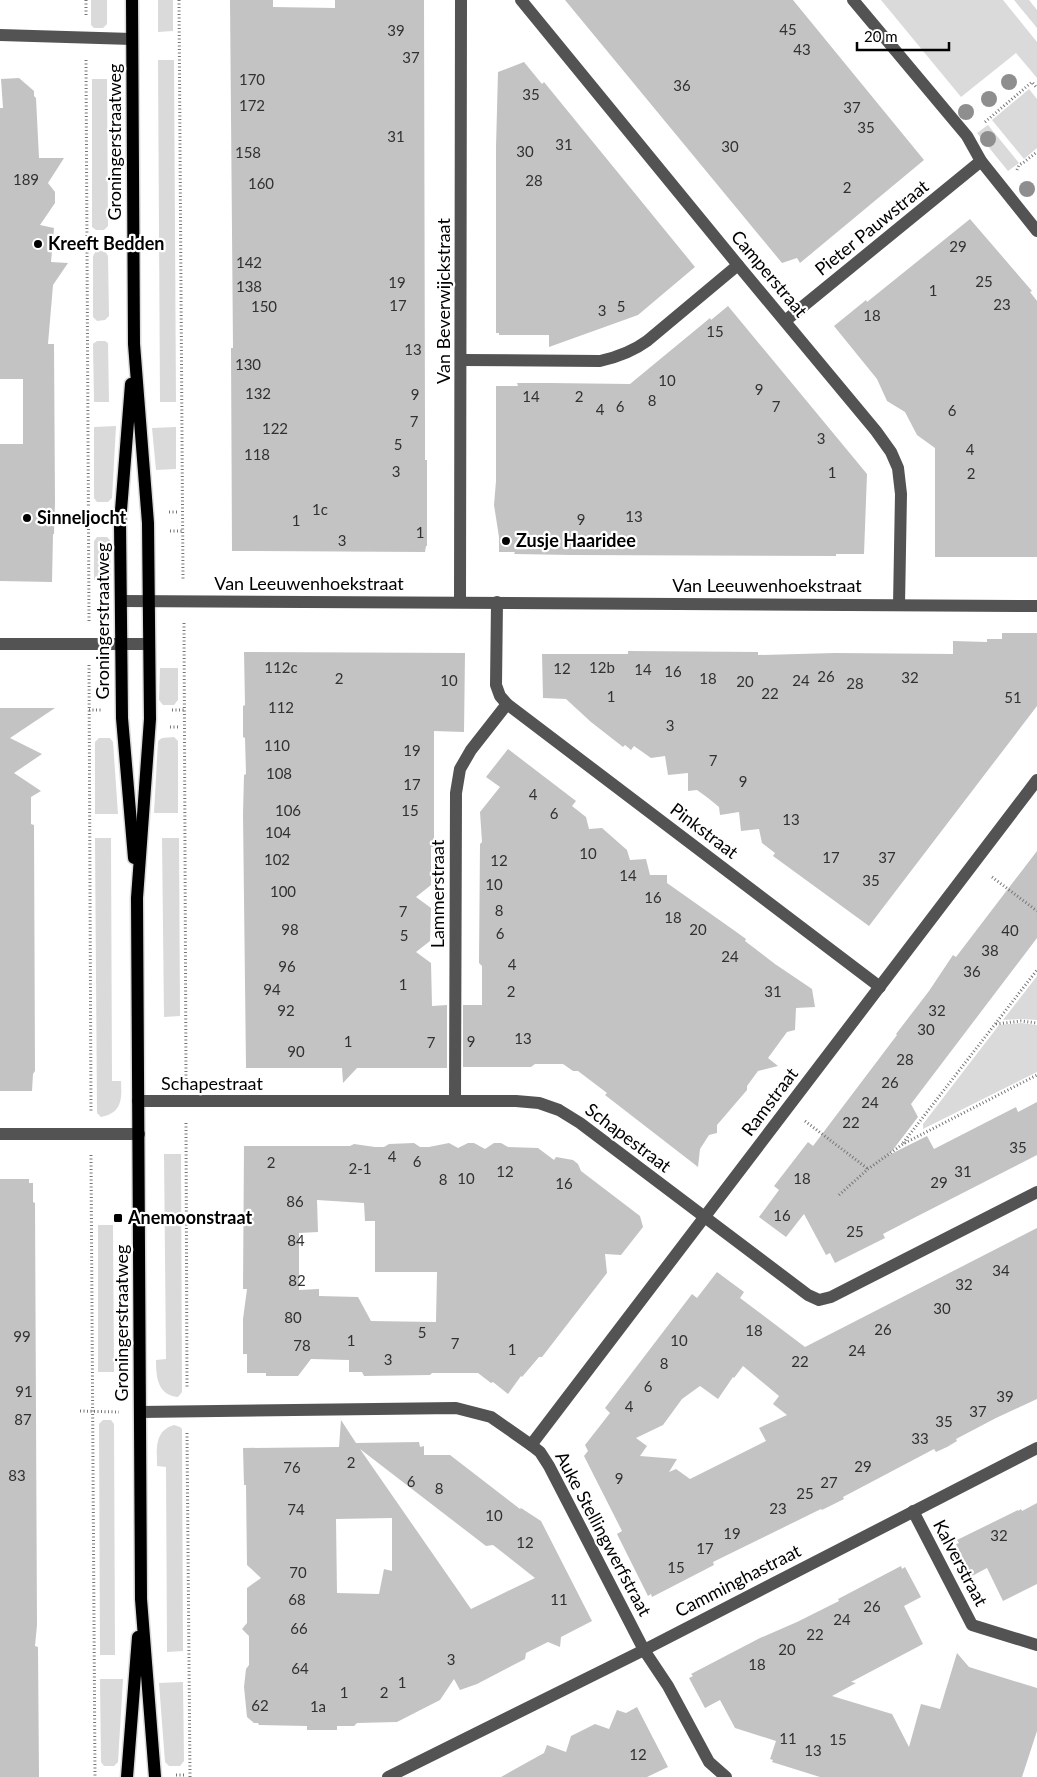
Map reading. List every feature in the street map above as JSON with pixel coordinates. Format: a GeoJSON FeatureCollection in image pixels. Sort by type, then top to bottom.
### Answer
{"type":"FeatureCollection","features":[{"type":"Feature","properties":{"kind":"main road","name":"Groningerstraatweg"},"geometry":{"type":"LineString","coordinates":[[132,0],[134,344],[148,523],[150,719],[137,898],[141,1599],[154,1777]]}},
{"type":"Feature","properties":{"kind":"main road","name":"Groningerstraatweg"},"geometry":{"type":"LineString","coordinates":[[134,344],[120,523],[122,718],[137,898]]}},
{"type":"Feature","properties":{"kind":"main road","name":"Groningerstraatweg"},"geometry":{"type":"LineString","coordinates":[[128,1777],[141,1599]]}},
{"type":"Feature","properties":{"kind":"street","name":"Van Beverwijckstraat"},"geometry":{"type":"LineString","coordinates":[[460,602],[462,360],[461,0]]}},
{"type":"Feature","properties":{"kind":"street","name":"Camperstraat"},"geometry":{"type":"LineString","coordinates":[[521,0],[892,452],[898,468],[901,494],[899,605]]}},
{"type":"Feature","properties":{"kind":"street"},"geometry":{"type":"LineString","coordinates":[[853,0],[966,136],[981,161],[1037,230]]}},
{"type":"Feature","properties":{"kind":"street"},"geometry":{"type":"LineString","coordinates":[[0,35],[132,39]]}},
{"type":"Feature","properties":{"kind":"street","name":"Pieter Pauwstraat"},"geometry":{"type":"LineString","coordinates":[[785,321],[981,161]]}},
{"type":"Feature","properties":{"kind":"street"},"geometry":{"type":"LineString","coordinates":[[462,360],[600,360],[619,356],[634,350],[647,341],[738,265]]}},
{"type":"Feature","properties":{"kind":"street","name":"Van Leeuwenhoekstraat"},"geometry":{"type":"LineString","coordinates":[[121,601],[1037,606]]}},
{"type":"Feature","properties":{"kind":"street"},"geometry":{"type":"LineString","coordinates":[[497,602],[496,685],[500,696],[506,704]]}},
{"type":"Feature","properties":{"kind":"street"},"geometry":{"type":"LineString","coordinates":[[0,644],[149,644]]}},
{"type":"Feature","properties":{"kind":"street","name":"Pinkstraat"},"geometry":{"type":"LineString","coordinates":[[506,704],[880,987]]}},
{"type":"Feature","properties":{"kind":"street","name":"Lammerstraat"},"geometry":{"type":"LineString","coordinates":[[455,1100],[456,793],[460,769],[471,750],[506,704]]}},
{"type":"Feature","properties":{"kind":"street","name":"Ramstraat"},"geometry":{"type":"LineString","coordinates":[[531,1444],[1037,780]]}},
{"type":"Feature","properties":{"kind":"street","name":"Schapestraat"},"geometry":{"type":"LineString","coordinates":[[138,1102],[455,1100],[531,1102],[559,1110],[580,1123],[808,1295],[819,1300],[831,1297],[1037,1192]]}},
{"type":"Feature","properties":{"kind":"street"},"geometry":{"type":"LineString","coordinates":[[0,1134],[138,1134]]}},
{"type":"Feature","properties":{"kind":"street","name":"Auke Stellingwerfstraat"},"geometry":{"type":"LineString","coordinates":[[140,1412],[456,1408],[491,1417],[540,1452],[644,1650],[668,1686],[709,1762],[726,1777]]}},
{"type":"Feature","properties":{"kind":"street","name":"Camminghastraat"},"geometry":{"type":"LineString","coordinates":[[388,1777],[644,1650],[1037,1448]]}},
{"type":"Feature","properties":{"kind":"street","name":"Kalverstraat"},"geometry":{"type":"LineString","coordinates":[[913,1511],[972,1625],[1037,1645]]}},
{"type":"Feature","properties":{"kind":"path"},"geometry":{"type":"LineString","coordinates":[[86,0],[95,1777]]}},
{"type":"Feature","properties":{"kind":"path"},"geometry":{"type":"LineString","coordinates":[[179,0],[190,1777]]}},
{"type":"Feature","properties":{"kind":"path"},"geometry":{"type":"LineString","coordinates":[[966,136],[977,128],[978,124],[984,125],[985,121],[1032,82],[1037,88]]}},
{"type":"Feature","properties":{"kind":"path"},"geometry":{"type":"LineString","coordinates":[[974,864],[1037,911]]}},
{"type":"Feature","properties":{"kind":"path"},"geometry":{"type":"LineString","coordinates":[[903,1144],[1037,970]]}},
{"type":"Feature","properties":{"kind":"path"},"geometry":{"type":"LineString","coordinates":[[995,1024],[1021,1021],[1037,1023]]}},
{"type":"Feature","properties":{"kind":"path"},"geometry":{"type":"LineString","coordinates":[[839,1195],[868,1169],[903,1144],[1037,1075]]}},
{"type":"Feature","properties":{"kind":"path"},"geometry":{"type":"LineString","coordinates":[[788,1108],[868,1169]]}},
{"type":"Feature","properties":{"kind":"path"},"geometry":{"type":"LineString","coordinates":[[80,1412],[93,1412]]}},
{"type":"Feature","properties":{"kind":"shaded area"},"geometry":{"type":"Polygon","coordinates":[[[91,0],[107,0],[107,24],[103,28],[94,28],[91,25],[91,0]]]}},
{"type":"Feature","properties":{"kind":"shaded area"},"geometry":{"type":"Polygon","coordinates":[[[158,0],[173,0],[173,31],[158,32],[158,0]]]}},
{"type":"Feature","properties":{"kind":"shaded area"},"geometry":{"type":"Polygon","coordinates":[[[881,0],[1003,0],[1037,42],[1037,78],[1016,53],[961,97],[881,0]]]}},
{"type":"Feature","properties":{"kind":"shaded area"},"geometry":{"type":"Polygon","coordinates":[[[1014,0],[1029,0],[1037,10],[1037,28],[1014,0]]]}},
{"type":"Feature","properties":{"kind":"shaded area"},"geometry":{"type":"Polygon","coordinates":[[[158,60],[174,60],[176,402],[160,402],[158,60]]]}},
{"type":"Feature","properties":{"kind":"shaded area"},"geometry":{"type":"Polygon","coordinates":[[[92,79],[107,79],[108,226],[104,230],[96,230],[92,227],[92,79]]]}},
{"type":"Feature","properties":{"kind":"shaded area"},"geometry":{"type":"Polygon","coordinates":[[[1029,89],[1037,99],[1037,148],[1024,159],[992,120],[1029,89]]]}},
{"type":"Feature","properties":{"kind":"shaded area"},"geometry":{"type":"Polygon","coordinates":[[[988,125],[1019,163],[1008,171],[977,133],[988,125]]]}},
{"type":"Feature","properties":{"kind":"shaded area"},"geometry":{"type":"Polygon","coordinates":[[[96,251],[105,251],[108,256],[109,316],[105,320],[97,321],[93,317],[93,256],[96,251]]]}},
{"type":"Feature","properties":{"kind":"shaded area"},"geometry":{"type":"Polygon","coordinates":[[[97,341],[108,343],[109,402],[94,402],[93,344],[97,341]]]}},
{"type":"Feature","properties":{"kind":"shaded area"},"geometry":{"type":"Polygon","coordinates":[[[116,426],[112,498],[108,502],[97,502],[94,498],[94,427],[116,426]]]}},
{"type":"Feature","properties":{"kind":"shaded area"},"geometry":{"type":"Polygon","coordinates":[[[176,427],[176,469],[156,470],[152,428],[176,427]]]}},
{"type":"Feature","properties":{"kind":"shaded area"},"geometry":{"type":"Polygon","coordinates":[[[97,537],[107,537],[110,540],[111,580],[94,580],[94,541],[97,537]]]}},
{"type":"Feature","properties":{"kind":"shaded area"},"geometry":{"type":"Polygon","coordinates":[[[160,668],[178,668],[178,700],[174,705],[163,705],[159,700],[160,668]]]}},
{"type":"Feature","properties":{"kind":"shaded area"},"geometry":{"type":"Polygon","coordinates":[[[174,737],[178,741],[178,813],[154,813],[158,741],[162,738],[174,737]]]}},
{"type":"Feature","properties":{"kind":"shaded area"},"geometry":{"type":"Polygon","coordinates":[[[99,738],[110,738],[113,742],[118,814],[95,814],[95,742],[99,738]]]}},
{"type":"Feature","properties":{"kind":"shaded area"},"geometry":{"type":"Polygon","coordinates":[[[95,838],[111,838],[112,1081],[121,1081],[121,1099],[117,1109],[101,1117],[97,1113],[95,838]]]}},
{"type":"Feature","properties":{"kind":"shaded area"},"geometry":{"type":"Polygon","coordinates":[[[162,838],[179,838],[180,1016],[164,1017],[162,838]]]}},
{"type":"Feature","properties":{"kind":"shaded area"},"geometry":{"type":"Polygon","coordinates":[[[1037,976],[1037,1020],[1003,1020],[1037,976]]]}},
{"type":"Feature","properties":{"kind":"shaded area"},"geometry":{"type":"Polygon","coordinates":[[[1021,1023],[1037,1025],[1037,1072],[923,1129],[923,1124],[999,1025],[1021,1023]]]}},
{"type":"Feature","properties":{"kind":"shaded area"},"geometry":{"type":"Polygon","coordinates":[[[164,1154],[181,1154],[182,1392],[178,1397],[166,1393],[162,1389],[157,1378],[156,1366],[156,1360],[166,1359],[164,1154]]]}},
{"type":"Feature","properties":{"kind":"shaded area"},"geometry":{"type":"Polygon","coordinates":[[[98,1225],[113,1225],[114,1372],[98,1372],[98,1225]]]}},
{"type":"Feature","properties":{"kind":"shaded area"},"geometry":{"type":"Polygon","coordinates":[[[103,1420],[111,1420],[114,1424],[115,1655],[100,1655],[99,1424],[103,1420]]]}},
{"type":"Feature","properties":{"kind":"shaded area"},"geometry":{"type":"Polygon","coordinates":[[[174,1425],[182,1429],[183,1651],[167,1652],[166,1467],[157,1466],[157,1453],[160,1436],[174,1425]]]}},
{"type":"Feature","properties":{"kind":"shaded area"},"geometry":{"type":"Polygon","coordinates":[[[100,1679],[123,1679],[118,1762],[114,1766],[104,1766],[101,1762],[100,1679]]]}},
{"type":"Feature","properties":{"kind":"shaded area"},"geometry":{"type":"Polygon","coordinates":[[[183,1682],[184,1761],[180,1766],[169,1766],[165,1762],[159,1683],[183,1682]]]}},
{"type":"Feature","properties":{"kind":"building"},"geometry":{"type":"Polygon","coordinates":[[[230,0],[273,0],[273,7],[335,8],[335,0],[424,0],[425,460],[427,460],[427,546],[425,552],[232,551],[231,348],[233,348],[230,0]]]}},
{"type":"Feature","properties":{"kind":"building"},"geometry":{"type":"Polygon","coordinates":[[[565,0],[793,0],[924,160],[800,263],[797,258],[782,263],[565,0]]]}},
{"type":"Feature","properties":{"kind":"building"},"geometry":{"type":"Polygon","coordinates":[[[524,62],[542,84],[544,82],[695,267],[638,315],[549,347],[549,335],[499,335],[499,333],[496,333],[498,72],[524,62]]]}},
{"type":"Feature","properties":{"kind":"building"},"geometry":{"type":"Polygon","coordinates":[[[19,78],[34,91],[36,98],[39,158],[64,158],[48,183],[55,192],[55,203],[40,225],[54,228],[51,262],[68,263],[53,285],[48,344],[54,344],[55,502],[52,582],[0,581],[0,444],[23,444],[23,379],[0,379],[0,108],[3,108],[1,79],[19,78]]]}},
{"type":"Feature","properties":{"kind":"building"},"geometry":{"type":"Polygon","coordinates":[[[970,219],[1032,291],[1030,292],[1037,301],[1037,557],[935,557],[935,448],[917,435],[905,412],[887,401],[877,379],[834,326],[866,300],[867,302],[970,219]]]}},
{"type":"Feature","properties":{"kind":"building"},"geometry":{"type":"Polygon","coordinates":[[[728,306],[867,474],[864,554],[836,554],[836,556],[571,555],[499,552],[499,537],[494,505],[496,481],[496,386],[518,386],[517,383],[630,384],[710,318],[711,320],[728,306]]]}},
{"type":"Feature","properties":{"kind":"building"},"geometry":{"type":"Polygon","coordinates":[[[1002,633],[1037,633],[1037,706],[869,926],[773,856],[775,853],[762,843],[759,829],[741,831],[739,812],[720,815],[719,807],[708,798],[697,790],[688,791],[688,773],[668,775],[665,756],[651,758],[634,746],[631,750],[625,745],[623,747],[566,699],[543,698],[542,654],[628,654],[628,651],[758,652],[758,655],[835,653],[953,654],[953,641],[987,642],[987,639],[1002,639],[1002,633]]]}},
{"type":"Feature","properties":{"kind":"building"},"geometry":{"type":"Polygon","coordinates":[[[244,652],[465,653],[464,732],[434,731],[434,847],[431,847],[431,885],[416,897],[431,908],[430,941],[416,952],[431,963],[432,1006],[447,1005],[447,1068],[357,1068],[343,1083],[342,1068],[246,1068],[243,814],[244,775],[246,774],[245,738],[243,737],[243,706],[245,705],[244,652]]]}},
{"type":"Feature","properties":{"kind":"building"},"geometry":{"type":"Polygon","coordinates":[[[0,708],[55,708],[10,738],[42,754],[14,773],[41,791],[31,797],[31,824],[34,825],[35,1071],[33,1074],[32,1091],[0,1091],[0,708]]]}},
{"type":"Feature","properties":{"kind":"building"},"geometry":{"type":"Polygon","coordinates":[[[508,749],[576,801],[572,806],[586,817],[589,829],[602,828],[627,850],[630,860],[646,859],[650,875],[667,875],[667,883],[746,939],[745,941],[775,964],[812,989],[815,1007],[796,1008],[795,1030],[787,1032],[768,1058],[778,1066],[758,1071],[747,1086],[747,1090],[717,1125],[717,1133],[709,1135],[700,1149],[698,1167],[605,1095],[607,1093],[578,1071],[573,1071],[563,1064],[535,1064],[531,1067],[463,1067],[463,1005],[482,1005],[482,966],[479,963],[480,844],[482,842],[480,812],[500,787],[486,777],[508,749]]]}},
{"type":"Feature","properties":{"kind":"building"},"geometry":{"type":"Polygon","coordinates":[[[1037,851],[1037,938],[911,1104],[918,1117],[889,1155],[927,1136],[934,1149],[1016,1107],[1018,1112],[1037,1102],[1037,1155],[883,1234],[885,1238],[835,1263],[830,1253],[826,1255],[804,1214],[786,1237],[759,1217],[779,1190],[774,1186],[808,1142],[813,1146],[897,1035],[953,955],[956,957],[1037,851]]]}},
{"type":"Feature","properties":{"kind":"building"},"geometry":{"type":"Polygon","coordinates":[[[414,1143],[420,1147],[429,1147],[449,1143],[458,1148],[468,1143],[474,1143],[485,1149],[494,1143],[501,1143],[508,1147],[538,1148],[554,1160],[556,1157],[573,1160],[578,1164],[581,1171],[640,1216],[643,1227],[621,1255],[605,1254],[607,1273],[542,1357],[539,1357],[521,1376],[508,1394],[478,1373],[364,1376],[362,1372],[349,1372],[349,1360],[311,1359],[298,1376],[266,1376],[266,1373],[247,1373],[247,1354],[243,1354],[243,1319],[247,1289],[243,1289],[244,1146],[350,1146],[354,1144],[384,1147],[389,1144],[414,1143]],[[317,1200],[318,1232],[299,1233],[299,1290],[319,1289],[319,1296],[358,1297],[371,1321],[436,1322],[437,1272],[375,1272],[375,1221],[365,1221],[364,1203],[317,1200]]]}},
{"type":"Feature","properties":{"kind":"building"},"geometry":{"type":"Polygon","coordinates":[[[0,1179],[29,1179],[29,1183],[33,1183],[33,1202],[35,1203],[37,1625],[35,1646],[38,1647],[39,1777],[0,1777],[0,1179]]]}},
{"type":"Feature","properties":{"kind":"building"},"geometry":{"type":"Polygon","coordinates":[[[1037,1228],[1037,1399],[956,1439],[957,1441],[947,1447],[936,1452],[934,1449],[843,1497],[844,1499],[713,1562],[714,1565],[652,1597],[651,1594],[648,1596],[617,1534],[622,1531],[584,1456],[588,1451],[585,1445],[610,1413],[605,1408],[692,1294],[697,1298],[717,1272],[744,1292],[740,1298],[805,1347],[1037,1228]],[[743,1366],[718,1399],[700,1386],[682,1399],[663,1425],[636,1438],[647,1446],[640,1456],[677,1459],[669,1472],[676,1469],[690,1479],[766,1441],[759,1428],[787,1415],[773,1404],[779,1396],[743,1366]]]}},
{"type":"Feature","properties":{"kind":"building"},"geometry":{"type":"Polygon","coordinates":[[[341,1420],[356,1443],[419,1442],[420,1447],[424,1446],[424,1455],[450,1455],[520,1509],[541,1521],[592,1621],[561,1637],[560,1647],[548,1642],[526,1653],[525,1659],[477,1684],[460,1690],[454,1679],[440,1700],[397,1722],[357,1723],[354,1726],[337,1726],[337,1730],[307,1730],[307,1726],[259,1725],[254,1723],[247,1717],[244,1687],[246,1669],[249,1665],[249,1636],[242,1629],[247,1623],[247,1588],[261,1578],[247,1565],[246,1485],[244,1485],[243,1448],[339,1447],[341,1420]],[[360,1449],[471,1609],[535,1578],[493,1545],[486,1546],[360,1449]],[[392,1518],[336,1519],[337,1593],[379,1594],[384,1569],[392,1571],[392,1518]]]}},
{"type":"Feature","properties":{"kind":"building"},"geometry":{"type":"Polygon","coordinates":[[[1037,1503],[1037,1584],[1003,1601],[987,1568],[972,1576],[956,1544],[959,1543],[957,1540],[1018,1510],[1021,1509],[1022,1511],[1037,1503]]]}},
{"type":"Feature","properties":{"kind":"building"},"geometry":{"type":"Polygon","coordinates":[[[901,1566],[902,1569],[905,1567],[921,1597],[904,1606],[923,1644],[851,1682],[856,1683],[832,1696],[892,1714],[909,1747],[921,1704],[940,1709],[957,1653],[969,1667],[1037,1688],[1037,1731],[1022,1777],[820,1777],[772,1762],[773,1760],[770,1759],[776,1741],[735,1728],[720,1700],[705,1708],[689,1678],[693,1676],[691,1674],[760,1638],[839,1601],[838,1599],[901,1566]]]}},
{"type":"Feature","properties":{"kind":"building"},"geometry":{"type":"Polygon","coordinates":[[[637,1707],[668,1767],[647,1777],[501,1777],[544,1753],[547,1745],[566,1752],[571,1736],[595,1724],[609,1729],[617,1710],[626,1713],[637,1707]]]}},
{"type":"Feature","properties":{"kind":"place","name":"Kreeft Bedden"},"geometry":{"type":"Point","coordinates":[38,244]}},
{"type":"Feature","properties":{"kind":"place","name":"Sinneljocht"},"geometry":{"type":"Point","coordinates":[27,518]}},
{"type":"Feature","properties":{"kind":"place","name":"Zusje Haaridee"},"geometry":{"type":"Point","coordinates":[506,541]}},
{"type":"Feature","properties":{"kind":"place","name":"Anemoonstraat"},"geometry":{"type":"Point","coordinates":[118,1218]}}]}
